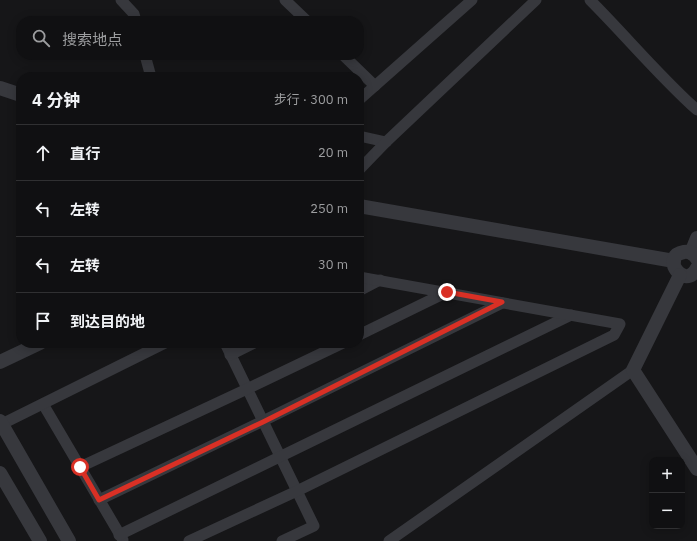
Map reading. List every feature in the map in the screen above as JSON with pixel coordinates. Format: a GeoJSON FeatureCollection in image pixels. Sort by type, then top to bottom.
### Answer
{"type":"FeatureCollection","features":[{"type":"Feature","properties":{"kind":"street"},"geometry":{"type":"LineString","coordinates":[[121,0],[135,16]]}},
{"type":"Feature","properties":{"kind":"street"},"geometry":{"type":"LineString","coordinates":[[285,0],[302,16]]}},
{"type":"Feature","properties":{"kind":"street"},"geometry":{"type":"LineString","coordinates":[[364,96],[472,0]]}},
{"type":"Feature","properties":{"kind":"street"},"geometry":{"type":"LineString","coordinates":[[364,165],[386,142],[536,0]]}},
{"type":"Feature","properties":{"kind":"street"},"geometry":{"type":"LineString","coordinates":[[590,0],[674,89],[697,110]]}},
{"type":"Feature","properties":{"kind":"street"},"geometry":{"type":"LineString","coordinates":[[146,60],[150,72]]}},
{"type":"Feature","properties":{"kind":"street"},"geometry":{"type":"LineString","coordinates":[[348,60],[361,72]]}},
{"type":"Feature","properties":{"kind":"street"},"geometry":{"type":"LineString","coordinates":[[364,75],[375,86]]}},
{"type":"Feature","properties":{"kind":"street"},"geometry":{"type":"LineString","coordinates":[[0,88],[16,93]]}},
{"type":"Feature","properties":{"kind":"street"},"geometry":{"type":"LineString","coordinates":[[364,137],[386,142]]}},
{"type":"Feature","properties":{"kind":"street"},"geometry":{"type":"LineString","coordinates":[[364,207],[674,262]]}},
{"type":"Feature","properties":{"kind":"street"},"geometry":{"type":"LineString","coordinates":[[697,238],[694,256],[687,251],[679,253],[674,262],[675,269],[680,275],[691,275],[697,268]]}},
{"type":"Feature","properties":{"kind":"street"},"geometry":{"type":"LineString","coordinates":[[389,541],[633,370],[680,275]]}},
{"type":"Feature","properties":{"kind":"street"},"geometry":{"type":"LineString","coordinates":[[189,541],[297,491],[614,335],[620,324],[364,278]]}},
{"type":"Feature","properties":{"kind":"street"},"geometry":{"type":"LineString","coordinates":[[364,288],[380,280]]}},
{"type":"Feature","properties":{"kind":"street"},"geometry":{"type":"LineString","coordinates":[[364,333],[447,292]]}},
{"type":"Feature","properties":{"kind":"street"},"geometry":{"type":"LineString","coordinates":[[99,500],[263,422],[502,302]]}},
{"type":"Feature","properties":{"kind":"street"},"geometry":{"type":"LineString","coordinates":[[43,404],[121,538],[280,457],[571,315]]}},
{"type":"Feature","properties":{"kind":"street"},"geometry":{"type":"LineString","coordinates":[[0,362],[29,348]]}},
{"type":"Feature","properties":{"kind":"street"},"geometry":{"type":"LineString","coordinates":[[69,541],[1,423],[43,404],[155,348]]}},
{"type":"Feature","properties":{"kind":"street"},"geometry":{"type":"LineString","coordinates":[[227,348],[314,526],[282,541]]}},
{"type":"Feature","properties":{"kind":"street"},"geometry":{"type":"LineString","coordinates":[[230,355],[244,348]]}},
{"type":"Feature","properties":{"kind":"street"},"geometry":{"type":"LineString","coordinates":[[80,467],[333,348]]}},
{"type":"Feature","properties":{"kind":"street"},"geometry":{"type":"LineString","coordinates":[[633,370],[697,469]]}},
{"type":"Feature","properties":{"kind":"street"},"geometry":{"type":"LineString","coordinates":[[0,472],[40,541]]}},
{"type":"Feature","properties":{"kind":"route"},"geometry":{"type":"LineString","coordinates":[[80,467],[99,500],[263,422],[502,302],[447,292]]}}]}
